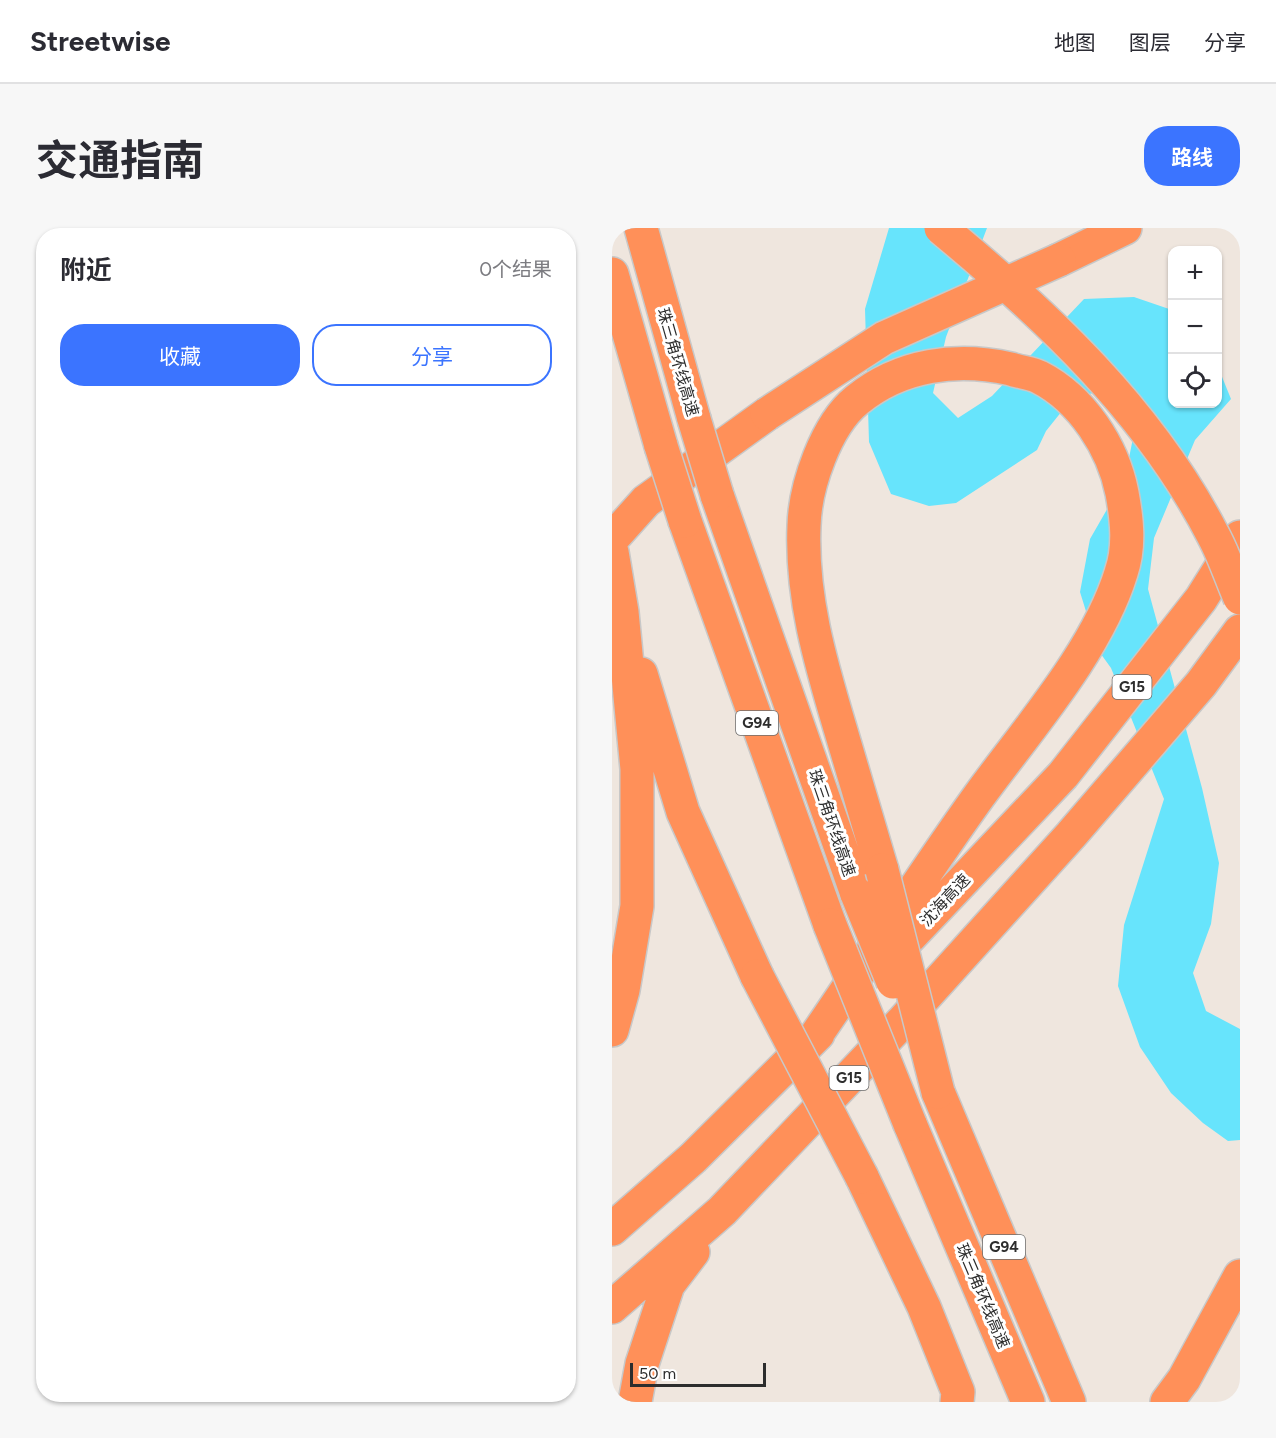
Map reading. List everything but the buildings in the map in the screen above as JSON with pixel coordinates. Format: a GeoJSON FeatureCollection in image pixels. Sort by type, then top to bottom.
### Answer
{"type":"FeatureCollection","features":[{"type":"Feature","properties":{"kind":"highway","name":"珠三角环线高速"},"geometry":{"type":"LineString","coordinates":[[641,228],[717,495],[857,894],[1069,1402]]}},
{"type":"Feature","properties":{"kind":"highway"},"geometry":{"type":"LineString","coordinates":[[941,228],[1078,349],[1159,447],[1213,535],[1240,597]]}},
{"type":"Feature","properties":{"kind":"highway"},"geometry":{"type":"LineString","coordinates":[[612,539],[646,501],[767,414],[884,338],[1125,228]]}},
{"type":"Feature","properties":{"kind":"highway","name":"珠三角环线高速"},"geometry":{"type":"LineString","coordinates":[[612,274],[685,521],[830,926],[910,1124],[1028,1402]]}},
{"type":"Feature","properties":{"kind":"highway"},"geometry":{"type":"LineString","coordinates":[[817,1034],[962,820],[1099,630],[1123,570],[1128,525],[1119,477],[1101,435],[1075,403],[1038,376],[993,365],[934,363],[894,376],[855,401],[832,431],[810,483],[804,523],[805,580],[815,643],[882,870],[938,1092]]}},
{"type":"Feature","properties":{"kind":"highway","name":"沈海高速"},"geometry":{"type":"LineString","coordinates":[[612,1229],[693,1158],[817,1034],[1063,775],[1201,599],[1240,537]]}},
{"type":"Feature","properties":{"kind":"highway"},"geometry":{"type":"LineString","coordinates":[[612,552],[622,612],[637,769],[637,906],[623,990],[612,1030]]}},
{"type":"Feature","properties":{"kind":"highway"},"geometry":{"type":"LineString","coordinates":[[622,612],[683,812],[757,976],[862,1177],[924,1307],[958,1392],[957,1402]]}},
{"type":"Feature","properties":{"kind":"highway","name":"G15"},"geometry":{"type":"LineString","coordinates":[[612,1307],[722,1211],[902,1022],[1071,835],[1201,684],[1240,632]]}},
{"type":"Feature","properties":{"kind":"highway"},"geometry":{"type":"LineString","coordinates":[[635,1402],[642,1364],[668,1285],[722,1211]]}},
{"type":"Feature","properties":{"kind":"highway"},"geometry":{"type":"LineString","coordinates":[[1167,1402],[1184,1379],[1236,1285]]}},
{"type":"Feature","properties":{"kind":"water"},"geometry":{"type":"Polygon","coordinates":[[[889,228],[987,228],[946,337],[933,393],[958,418],[992,396],[1084,299],[1134,297],[1168,309],[1168,408],[1222,408],[1222,377],[1231,399],[1195,440],[1154,538],[1148,589],[1202,788],[1219,863],[1211,924],[1193,973],[1206,1011],[1240,1029],[1240,1140],[1228,1141],[1203,1123],[1171,1093],[1140,1047],[1118,986],[1124,925],[1164,799],[1111,668],[1098,650],[1080,592],[1090,539],[1125,478],[1138,413],[1116,390],[1074,396],[1046,431],[1037,450],[956,503],[929,506],[891,494],[869,442],[865,309],[889,228]]]}}]}
